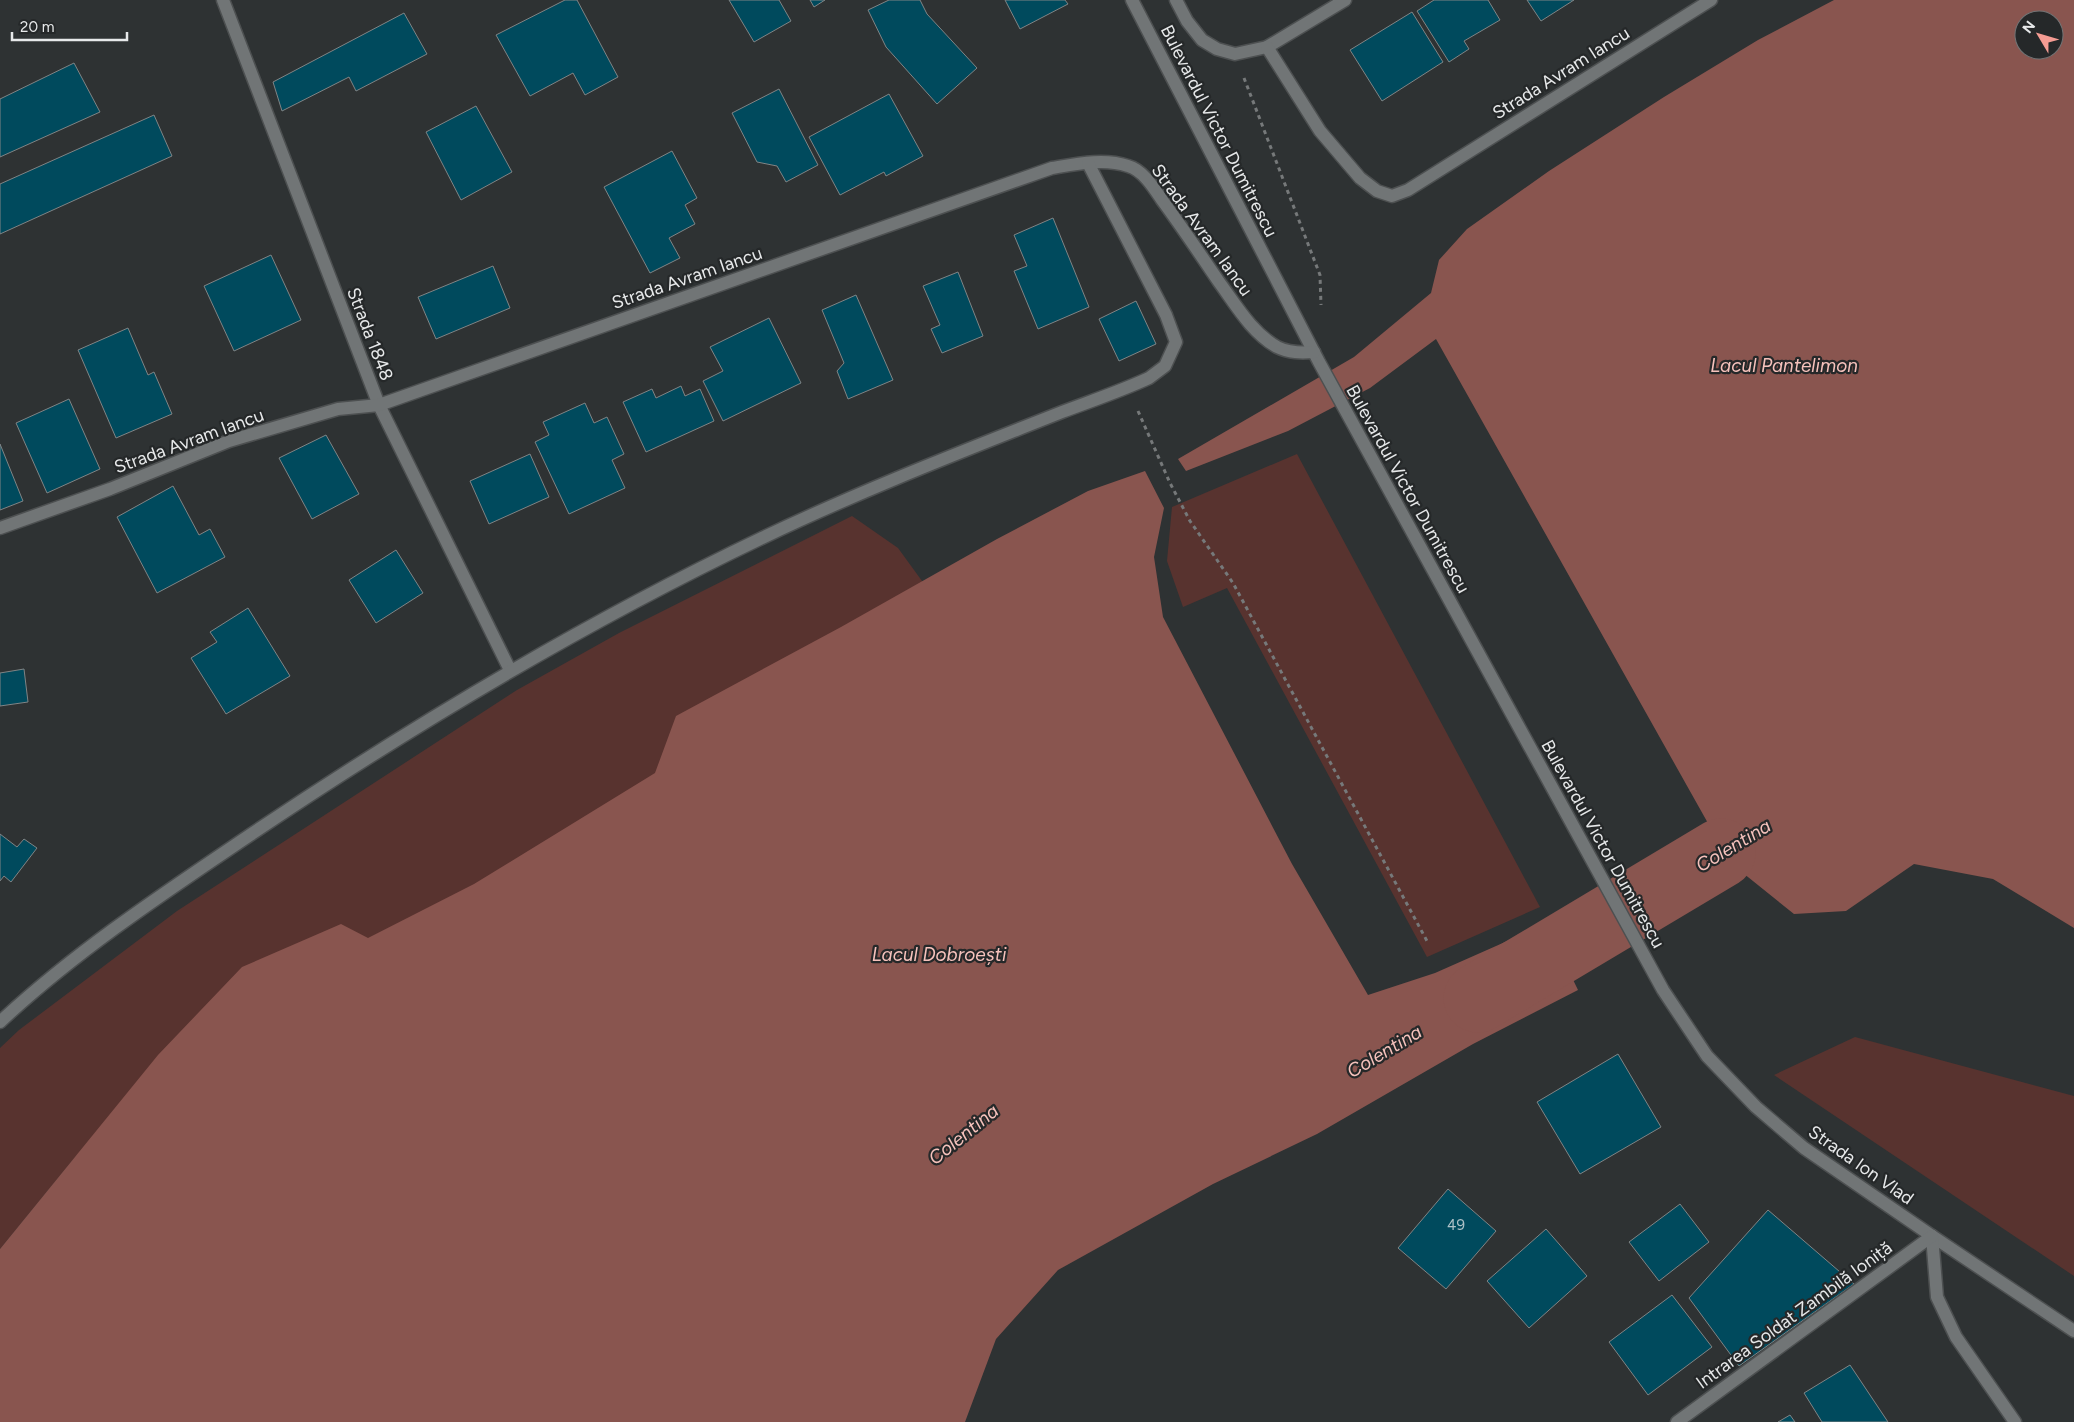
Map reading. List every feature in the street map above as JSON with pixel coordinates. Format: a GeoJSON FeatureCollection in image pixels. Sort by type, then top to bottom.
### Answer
{"type":"FeatureCollection","features":[{"type":"Feature","properties":{"kind":"street","name":"Strada 1848"},"geometry":{"type":"LineString","coordinates":[[223,0],[379,404],[510,670]]}},
{"type":"Feature","properties":{"kind":"street","name":"Bulevardul Victor Dumitrescu"},"geometry":{"type":"LineString","coordinates":[[1132,0],[1316,357],[1663,990]]}},
{"type":"Feature","properties":{"kind":"street"},"geometry":{"type":"LineString","coordinates":[[1176,0],[1187,21],[1202,40],[1218,49],[1235,54],[1267,47],[1345,0]]}},
{"type":"Feature","properties":{"kind":"street","name":"Strada Avram Iancu"},"geometry":{"type":"LineString","coordinates":[[1267,47],[1320,131],[1360,178],[1377,191],[1392,196],[1408,190],[1711,0]]}},
{"type":"Feature","properties":{"kind":"street","name":"Strada Avram Iancu"},"geometry":{"type":"LineString","coordinates":[[0,528],[110,489],[229,441],[338,409],[379,404],[1052,168],[1088,163],[1113,162],[1130,166],[1143,175],[1239,310],[1262,336],[1278,347],[1316,357]]}},
{"type":"Feature","properties":{"kind":"street"},"geometry":{"type":"LineString","coordinates":[[0,1022],[65,967],[187,878],[382,748],[510,670],[602,618],[762,538],[897,478],[1127,388],[1149,378],[1165,366],[1176,342],[1166,315],[1088,163]]}},
{"type":"Feature","properties":{"kind":"street","name":"Strada Ion Vlad"},"geometry":{"type":"LineString","coordinates":[[1663,990],[1707,1056],[1756,1107],[1804,1148],[2074,1330]]}},
{"type":"Feature","properties":{"kind":"street"},"geometry":{"type":"LineString","coordinates":[[1932,1236],[1937,1297],[1956,1337],[2016,1422]]}},
{"type":"Feature","properties":{"kind":"street","name":"Intrarea Soldat Zambilă Ioniță"},"geometry":{"type":"LineString","coordinates":[[1677,1422],[1932,1236]]}},
{"type":"Feature","properties":{"kind":"path"},"geometry":{"type":"LineString","coordinates":[[1235,54],[1320,275],[1321,307]]}},
{"type":"Feature","properties":{"kind":"path"},"geometry":{"type":"LineString","coordinates":[[1127,388],[1170,483],[1190,521],[1233,582],[1428,941]]}},
{"type":"Feature","properties":{"kind":"shaded area"},"geometry":{"type":"Polygon","coordinates":[[[1297,454],[1540,907],[1427,957],[1227,588],[1183,607],[1167,561],[1172,507],[1297,454]]]}},
{"type":"Feature","properties":{"kind":"shaded area"},"geometry":{"type":"Polygon","coordinates":[[[852,516],[898,548],[922,581],[981,599],[76,1156],[0,1249],[0,1048],[19,1030],[177,911],[517,690],[619,633],[852,516]]]}},
{"type":"Feature","properties":{"kind":"shaded area"},"geometry":{"type":"Polygon","coordinates":[[[1855,1037],[2074,1096],[2074,1276],[1774,1075],[1855,1037]]]}},
{"type":"Feature","properties":{"kind":"water","name":"Lacul Pantelimon"},"geometry":{"type":"Polygon","coordinates":[[[1834,0],[2074,0],[2074,928],[1993,879],[1914,864],[1846,911],[1794,914],[1738,869],[1656,930],[1630,886],[1709,825],[1436,339],[1370,388],[1288,431],[1186,471],[1178,459],[1354,357],[1431,293],[1439,260],[1467,229],[1549,171],[1664,97],[1758,40],[1834,0]]]}},
{"type":"Feature","properties":{"kind":"water","name":"Lacul Dobroești"},"geometry":{"type":"Polygon","coordinates":[[[1145,471],[1164,508],[1154,557],[1163,617],[1292,864],[1368,995],[1435,973],[1546,924],[1578,990],[1473,1044],[1317,1134],[1213,1184],[1058,1270],[996,1339],[965,1422],[0,1422],[0,1249],[158,1055],[242,967],[341,924],[368,938],[474,884],[655,773],[676,716],[1088,491],[1145,471]]]}},
{"type":"Feature","properties":{"kind":"building"},"geometry":{"type":"Polygon","coordinates":[[[565,0],[577,0],[618,77],[585,95],[573,73],[530,96],[496,35],[565,0]]]}},
{"type":"Feature","properties":{"kind":"building"},"geometry":{"type":"Polygon","coordinates":[[[729,0],[779,0],[791,21],[754,42],[729,0]]]}},
{"type":"Feature","properties":{"kind":"building"},"geometry":{"type":"Polygon","coordinates":[[[810,0],[825,0],[814,7],[810,0]]]}},
{"type":"Feature","properties":{"kind":"building"},"geometry":{"type":"Polygon","coordinates":[[[889,0],[920,0],[927,14],[977,68],[937,104],[886,47],[868,10],[889,0]]]}},
{"type":"Feature","properties":{"kind":"building"},"geometry":{"type":"Polygon","coordinates":[[[1005,0],[1065,0],[1068,4],[1020,29],[1005,0]]]}},
{"type":"Feature","properties":{"kind":"building"},"geometry":{"type":"Polygon","coordinates":[[[1434,0],[1488,0],[1500,20],[1464,41],[1469,49],[1449,62],[1417,11],[1434,0]]]}},
{"type":"Feature","properties":{"kind":"building"},"geometry":{"type":"Polygon","coordinates":[[[1527,0],[1574,0],[1541,21],[1527,0]]]}},
{"type":"Feature","properties":{"kind":"building"},"geometry":{"type":"Polygon","coordinates":[[[1412,12],[1443,62],[1382,101],[1350,50],[1412,12]]]}},
{"type":"Feature","properties":{"kind":"building"},"geometry":{"type":"Polygon","coordinates":[[[404,13],[427,54],[356,91],[349,77],[282,111],[273,82],[404,13]]]}},
{"type":"Feature","properties":{"kind":"building"},"geometry":{"type":"Polygon","coordinates":[[[74,63],[100,112],[0,157],[0,99],[74,63]]]}},
{"type":"Feature","properties":{"kind":"building"},"geometry":{"type":"Polygon","coordinates":[[[779,89],[818,165],[786,182],[777,166],[757,162],[732,113],[779,89]]]}},
{"type":"Feature","properties":{"kind":"building"},"geometry":{"type":"Polygon","coordinates":[[[889,94],[923,156],[886,176],[884,172],[840,195],[809,137],[889,94]]]}},
{"type":"Feature","properties":{"kind":"building"},"geometry":{"type":"Polygon","coordinates":[[[476,106],[512,172],[461,200],[426,132],[476,106]]]}},
{"type":"Feature","properties":{"kind":"building"},"geometry":{"type":"Polygon","coordinates":[[[154,115],[172,156],[0,234],[0,184],[154,115]]]}},
{"type":"Feature","properties":{"kind":"building"},"geometry":{"type":"Polygon","coordinates":[[[672,151],[697,198],[685,205],[695,224],[669,238],[680,258],[650,273],[604,187],[672,151]]]}},
{"type":"Feature","properties":{"kind":"building"},"geometry":{"type":"Polygon","coordinates":[[[1053,218],[1089,307],[1038,329],[1014,271],[1027,266],[1014,235],[1053,218]]]}},
{"type":"Feature","properties":{"kind":"building"},"geometry":{"type":"Polygon","coordinates":[[[271,255],[301,320],[234,351],[204,286],[271,255]]]}},
{"type":"Feature","properties":{"kind":"building"},"geometry":{"type":"Polygon","coordinates":[[[493,266],[510,308],[436,339],[418,297],[493,266]]]}},
{"type":"Feature","properties":{"kind":"building"},"geometry":{"type":"Polygon","coordinates":[[[958,272],[983,336],[942,353],[931,329],[940,325],[923,286],[958,272]]]}},
{"type":"Feature","properties":{"kind":"building"},"geometry":{"type":"Polygon","coordinates":[[[856,295],[893,380],[848,399],[837,371],[844,363],[822,310],[856,295]]]}},
{"type":"Feature","properties":{"kind":"building"},"geometry":{"type":"Polygon","coordinates":[[[1136,301],[1156,344],[1119,361],[1099,319],[1136,301]]]}},
{"type":"Feature","properties":{"kind":"building"},"geometry":{"type":"Polygon","coordinates":[[[769,318],[801,383],[723,421],[703,381],[723,371],[710,347],[769,318]]]}},
{"type":"Feature","properties":{"kind":"building"},"geometry":{"type":"Polygon","coordinates":[[[128,328],[148,375],[154,372],[172,414],[116,438],[78,350],[128,328]]]}},
{"type":"Feature","properties":{"kind":"building"},"geometry":{"type":"Polygon","coordinates":[[[681,386],[685,396],[700,389],[714,421],[646,452],[623,402],[652,389],[656,398],[681,386]]]}},
{"type":"Feature","properties":{"kind":"building"},"geometry":{"type":"Polygon","coordinates":[[[69,399],[100,469],[47,493],[16,423],[69,399]]]}},
{"type":"Feature","properties":{"kind":"building"},"geometry":{"type":"Polygon","coordinates":[[[585,403],[594,423],[607,417],[624,454],[612,460],[625,488],[569,514],[535,442],[549,435],[543,422],[585,403]]]}},
{"type":"Feature","properties":{"kind":"building"},"geometry":{"type":"Polygon","coordinates":[[[326,435],[359,494],[312,519],[279,458],[326,435]]]}},
{"type":"Feature","properties":{"kind":"building"},"geometry":{"type":"Polygon","coordinates":[[[0,444],[23,501],[0,510],[0,444]]]}},
{"type":"Feature","properties":{"kind":"building"},"geometry":{"type":"Polygon","coordinates":[[[530,454],[549,497],[489,524],[470,481],[530,454]]]}},
{"type":"Feature","properties":{"kind":"building"},"geometry":{"type":"Polygon","coordinates":[[[173,486],[199,535],[210,529],[225,557],[157,593],[117,517],[173,486]]]}},
{"type":"Feature","properties":{"kind":"building"},"geometry":{"type":"Polygon","coordinates":[[[396,550],[423,593],[376,623],[349,580],[396,550]]]}},
{"type":"Feature","properties":{"kind":"building"},"geometry":{"type":"Polygon","coordinates":[[[248,608],[290,676],[226,714],[191,658],[217,642],[210,632],[248,608]]]}},
{"type":"Feature","properties":{"kind":"building"},"geometry":{"type":"Polygon","coordinates":[[[24,669],[28,702],[0,706],[0,673],[24,669]]]}},
{"type":"Feature","properties":{"kind":"building"},"geometry":{"type":"Polygon","coordinates":[[[0,834],[17,847],[24,839],[37,848],[11,882],[4,876],[0,881],[0,834]]]}},
{"type":"Feature","properties":{"kind":"building"},"geometry":{"type":"Polygon","coordinates":[[[1618,1054],[1661,1127],[1580,1174],[1537,1102],[1618,1054]]]}},
{"type":"Feature","properties":{"kind":"building"},"geometry":{"type":"Polygon","coordinates":[[[1448,1189],[1496,1231],[1446,1289],[1398,1248],[1448,1189]]]}},
{"type":"Feature","properties":{"kind":"building"},"geometry":{"type":"Polygon","coordinates":[[[1680,1204],[1709,1242],[1659,1281],[1629,1242],[1680,1204]]]}},
{"type":"Feature","properties":{"kind":"building"},"geometry":{"type":"Polygon","coordinates":[[[1768,1210],[1854,1284],[1739,1366],[1689,1298],[1768,1210]]]}},
{"type":"Feature","properties":{"kind":"building"},"geometry":{"type":"Polygon","coordinates":[[[1546,1229],[1587,1276],[1529,1328],[1487,1281],[1546,1229]]]}},
{"type":"Feature","properties":{"kind":"building"},"geometry":{"type":"Polygon","coordinates":[[[1672,1295],[1712,1347],[1648,1395],[1609,1342],[1672,1295]]]}},
{"type":"Feature","properties":{"kind":"building"},"geometry":{"type":"Polygon","coordinates":[[[1850,1365],[1888,1422],[1822,1422],[1804,1393],[1850,1365]]]}},
{"type":"Feature","properties":{"kind":"building"},"geometry":{"type":"Polygon","coordinates":[[[1790,1415],[1795,1422],[1778,1422],[1790,1415]]]}},
{"type":"Feature","properties":{"kind":"waterway","name":"Colentina"},"geometry":{"type":"LineString","coordinates":[[1478,998],[1721,853]]}}]}
